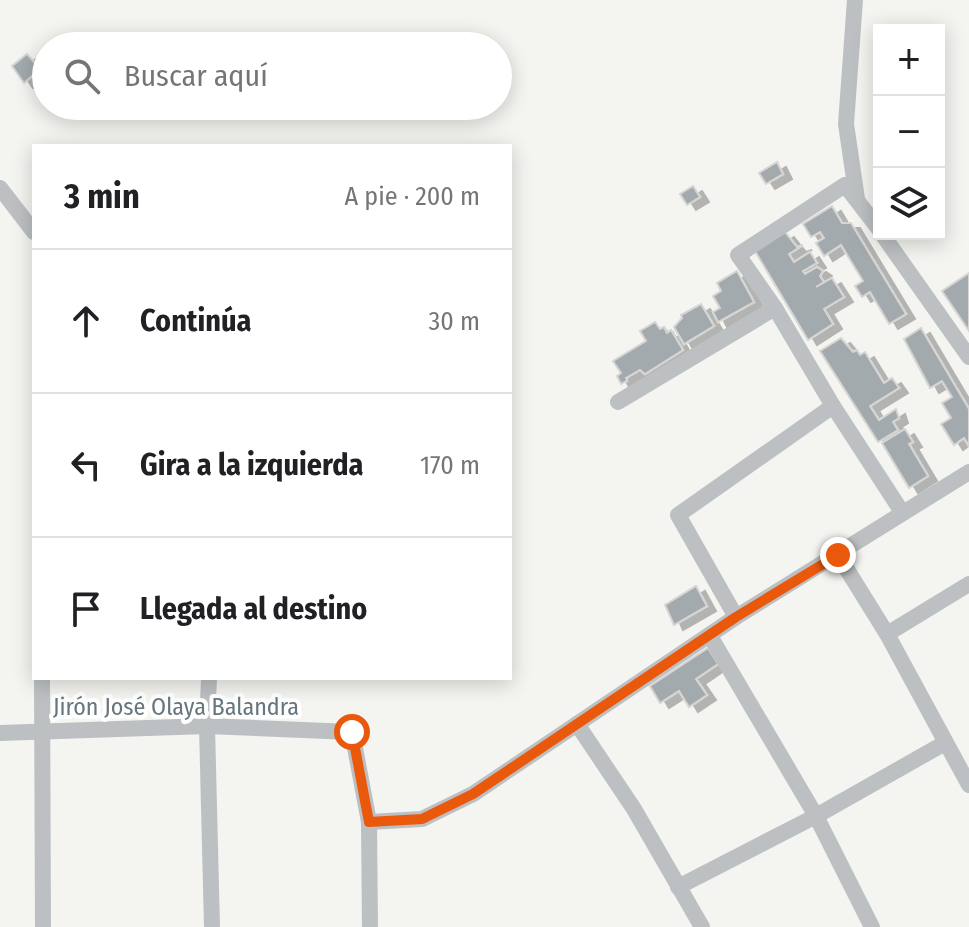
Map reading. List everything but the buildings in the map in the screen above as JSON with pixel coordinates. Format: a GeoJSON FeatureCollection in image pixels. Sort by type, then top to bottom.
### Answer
{"type":"FeatureCollection","features":[{"type":"Feature","properties":{"kind":"street"},"geometry":{"type":"LineString","coordinates":[[855,0],[846,124],[857,199]]}},
{"type":"Feature","properties":{"kind":"street"},"geometry":{"type":"LineString","coordinates":[[873,221],[845,185],[738,255],[775,308],[833,406],[902,512]]}},
{"type":"Feature","properties":{"kind":"street"},"geometry":{"type":"LineString","coordinates":[[0,188],[32,229]]}},
{"type":"Feature","properties":{"kind":"street"},"geometry":{"type":"LineString","coordinates":[[887,240],[969,357]]}},
{"type":"Feature","properties":{"kind":"street"},"geometry":{"type":"LineString","coordinates":[[618,402],[775,308]]}},
{"type":"Feature","properties":{"kind":"street"},"geometry":{"type":"LineString","coordinates":[[736,617],[678,515],[833,406]]}},
{"type":"Feature","properties":{"kind":"street"},"geometry":{"type":"LineString","coordinates":[[370,927],[369,822],[422,819],[473,794],[736,617],[969,472]]}},
{"type":"Feature","properties":{"kind":"street"},"geometry":{"type":"LineString","coordinates":[[838,555],[887,634],[969,785]]}},
{"type":"Feature","properties":{"kind":"street"},"geometry":{"type":"LineString","coordinates":[[887,634],[969,584]]}},
{"type":"Feature","properties":{"kind":"street"},"geometry":{"type":"LineString","coordinates":[[710,636],[816,816],[872,927]]}},
{"type":"Feature","properties":{"kind":"street"},"geometry":{"type":"LineString","coordinates":[[42,680],[43,927]]}},
{"type":"Feature","properties":{"kind":"street"},"geometry":{"type":"LineString","coordinates":[[209,680],[207,726],[212,927]]}},
{"type":"Feature","properties":{"kind":"street"},"geometry":{"type":"LineString","coordinates":[[577,724],[634,809],[702,927]]}},
{"type":"Feature","properties":{"kind":"street","name":"Jirón José Olaya Balandra"},"geometry":{"type":"LineString","coordinates":[[0,733],[207,726],[352,732],[369,822]]}},
{"type":"Feature","properties":{"kind":"street"},"geometry":{"type":"LineString","coordinates":[[678,887],[816,816],[945,743]]}},
{"type":"Feature","properties":{"kind":"route"},"geometry":{"type":"LineString","coordinates":[[352,732],[369,822],[422,819],[473,794],[736,617],[838,555]]}}]}
